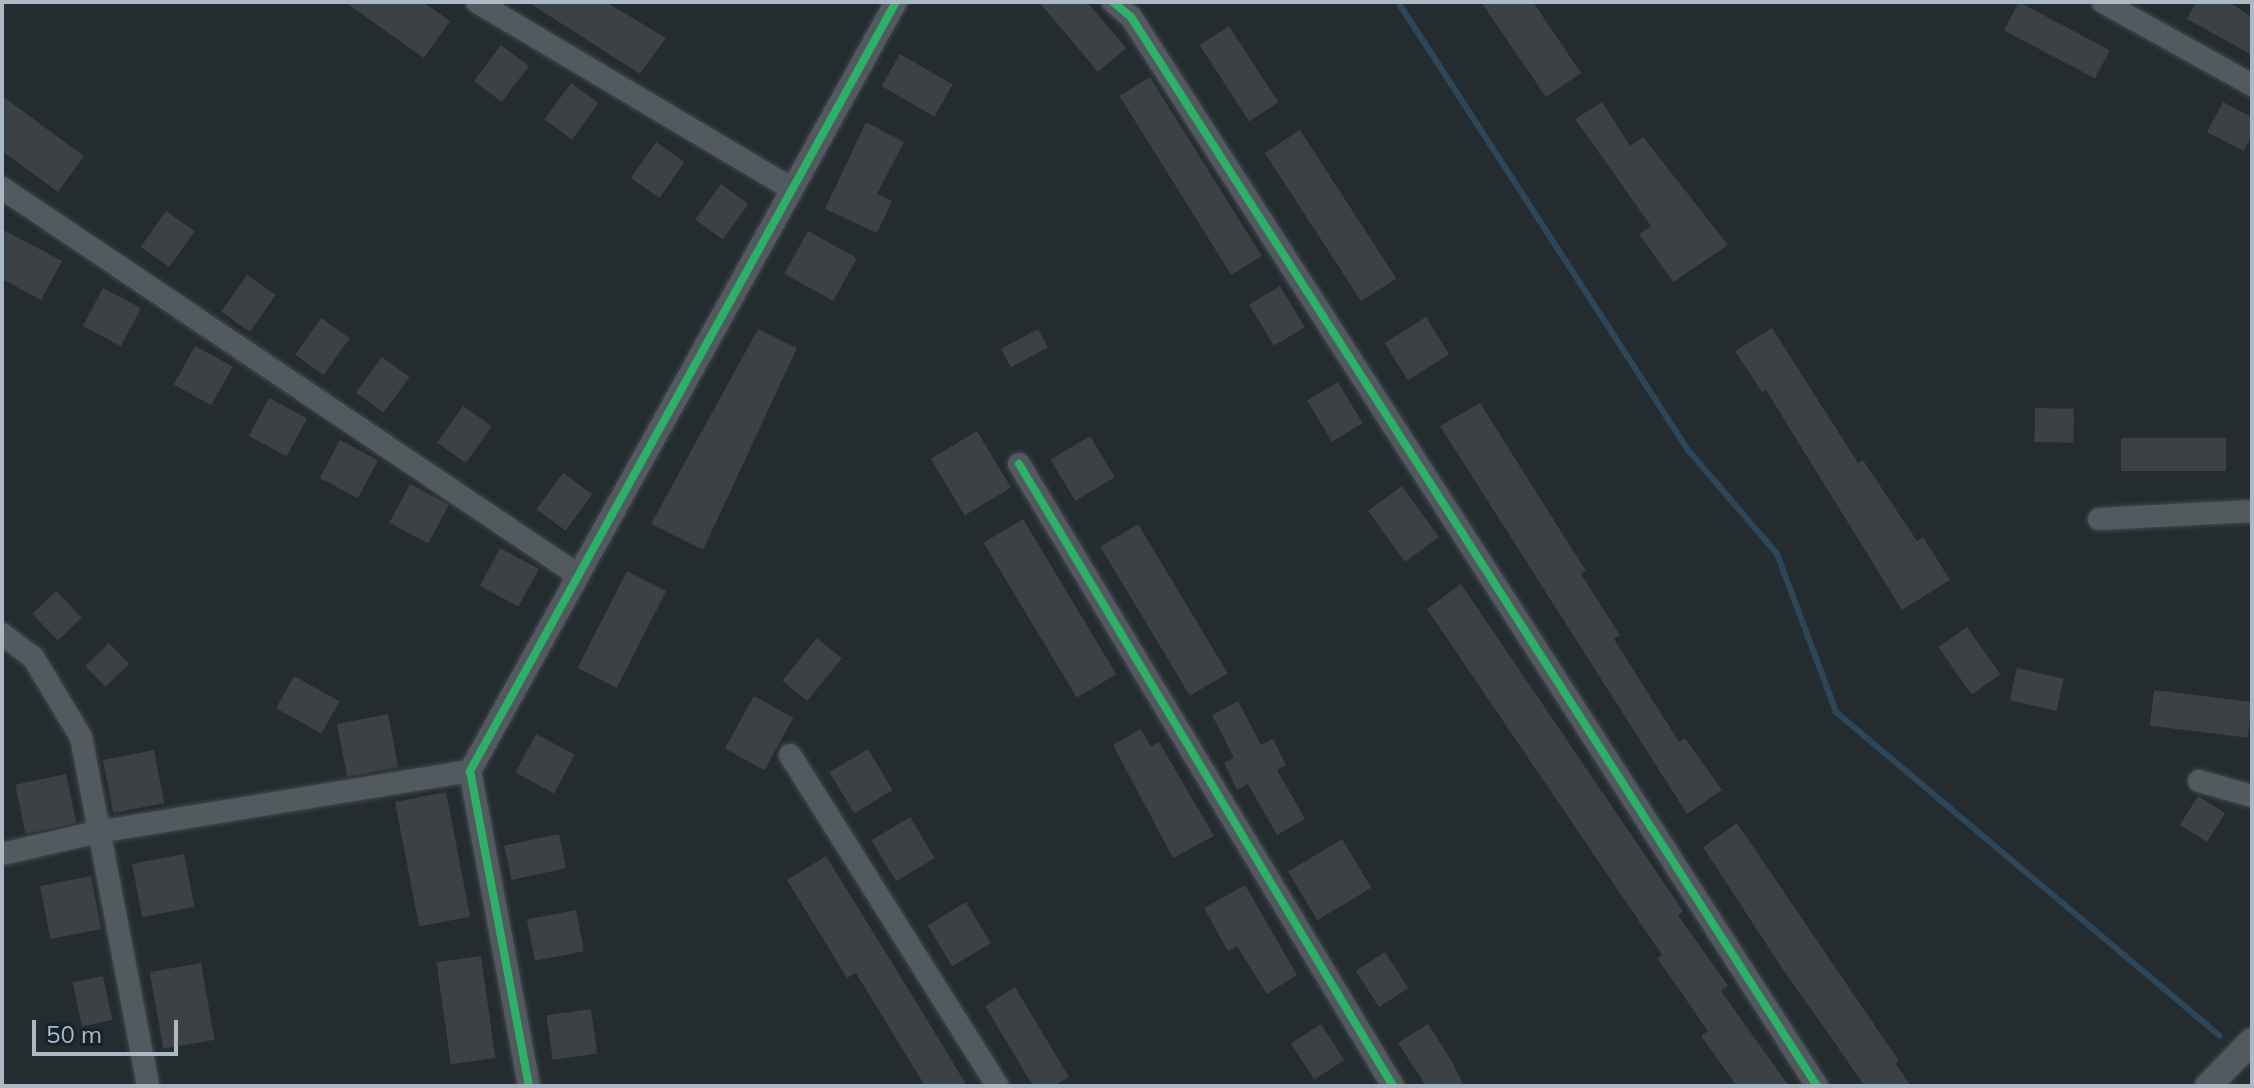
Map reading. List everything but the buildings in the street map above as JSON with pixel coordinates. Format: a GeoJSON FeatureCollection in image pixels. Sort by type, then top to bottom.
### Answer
{"type":"FeatureCollection","features":[{"type":"Feature","properties":{"kind":"street"},"geometry":{"type":"LineString","coordinates":[[477,2],[792,189]]}},
{"type":"Feature","properties":{"kind":"street"},"geometry":{"type":"LineString","coordinates":[[529,1086],[470,771],[896,2]]}},
{"type":"Feature","properties":{"kind":"street"},"geometry":{"type":"LineString","coordinates":[[1113,2],[1131,17],[1817,1086]]}},
{"type":"Feature","properties":{"kind":"street"},"geometry":{"type":"LineString","coordinates":[[2103,2],[2252,85]]}},
{"type":"Feature","properties":{"kind":"street"},"geometry":{"type":"LineString","coordinates":[[2,188],[578,575]]}},
{"type":"Feature","properties":{"kind":"street"},"geometry":{"type":"LineString","coordinates":[[1019,464],[1393,1086]]}},
{"type":"Feature","properties":{"kind":"street"},"geometry":{"type":"LineString","coordinates":[[2099,519],[2252,511]]}},
{"type":"Feature","properties":{"kind":"street"},"geometry":{"type":"LineString","coordinates":[[2,634],[33,657],[81,737],[148,1086]]}},
{"type":"Feature","properties":{"kind":"street"},"geometry":{"type":"LineString","coordinates":[[790,755],[998,1086]]}},
{"type":"Feature","properties":{"kind":"street"},"geometry":{"type":"LineString","coordinates":[[2,854],[97,832],[470,771]]}},
{"type":"Feature","properties":{"kind":"street"},"geometry":{"type":"LineString","coordinates":[[2199,781],[2252,796]]}},
{"type":"Feature","properties":{"kind":"street"},"geometry":{"type":"LineString","coordinates":[[2219,1083],[2252,1041]]}},
{"type":"Feature","properties":{"kind":"waterway"},"geometry":{"type":"LineString","coordinates":[[1398,2],[1688,450],[1777,554],[1836,712],[2220,1036]]}},
{"type":"Feature","properties":{"kind":"cycle path"},"geometry":{"type":"LineString","coordinates":[[529,1086],[470,771],[896,2]]}},
{"type":"Feature","properties":{"kind":"cycle path"},"geometry":{"type":"LineString","coordinates":[[1113,2],[1131,17],[1817,1086]]}},
{"type":"Feature","properties":{"kind":"cycle path"},"geometry":{"type":"LineString","coordinates":[[1019,464],[1393,1086]]}}]}
